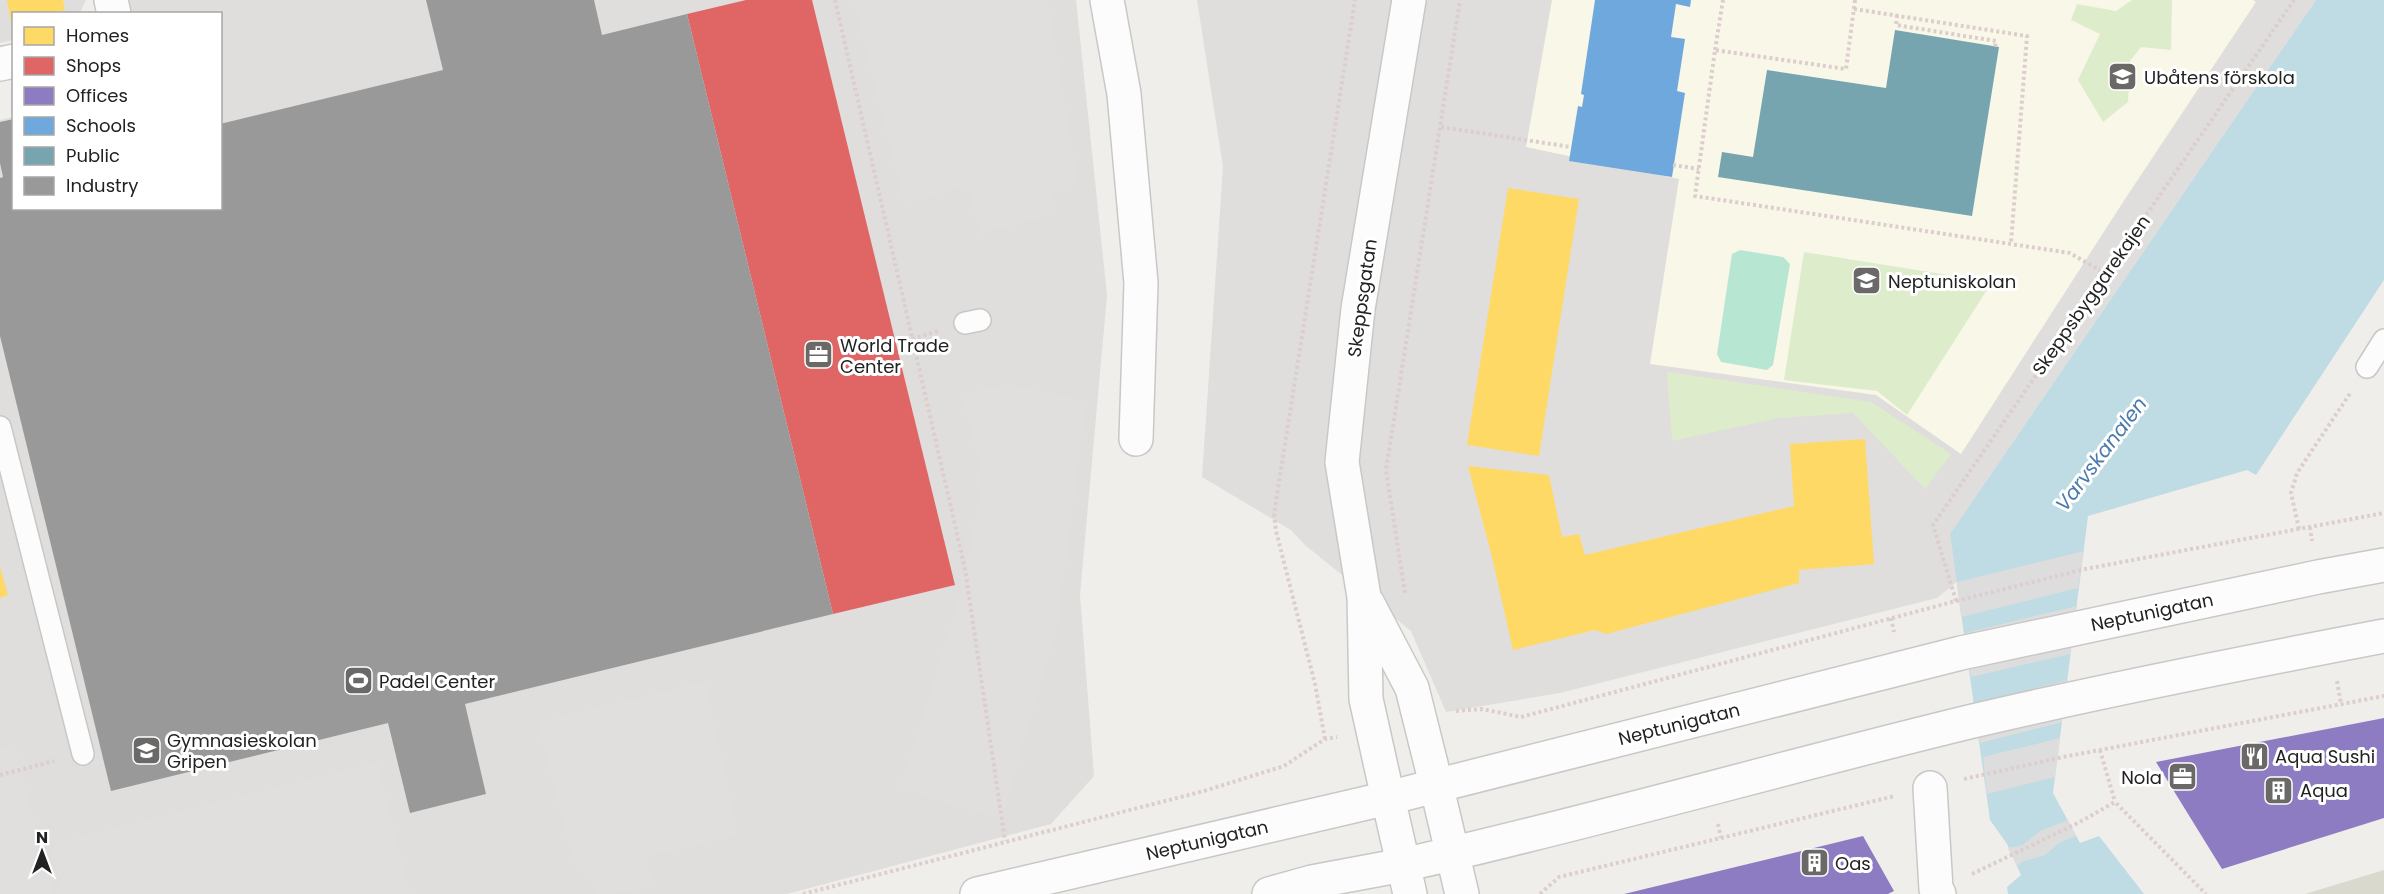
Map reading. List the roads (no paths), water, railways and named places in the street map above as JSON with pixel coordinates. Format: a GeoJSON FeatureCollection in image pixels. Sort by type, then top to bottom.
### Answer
{"type":"FeatureCollection","features":[{"type":"Feature","properties":{"kind":"street"},"geometry":{"type":"LineString","coordinates":[[1107,0],[1124,94],[1141,283],[1136,440]]}},
{"type":"Feature","properties":{"kind":"street","name":"Skeppsgatan"},"geometry":{"type":"LineString","coordinates":[[1364,597],[1342,462],[1359,309],[1409,0]]}},
{"type":"Feature","properties":{"kind":"street","name":"Neptunigatan"},"geometry":{"type":"LineString","coordinates":[[977,894],[1388,798],[1961,653],[2384,565]]}},
{"type":"Feature","properties":{"kind":"street"},"geometry":{"type":"LineString","coordinates":[[1364,597],[1412,688],[1462,894]]}},
{"type":"Feature","properties":{"kind":"street"},"geometry":{"type":"LineString","coordinates":[[1364,597],[1366,699],[1407,880]]}},
{"type":"Feature","properties":{"kind":"street"},"geometry":{"type":"LineString","coordinates":[[1269,894],[1312,882],[1407,880],[1452,854],[1972,722],[2073,698],[2384,636]]}},
{"type":"Feature","properties":{"kind":"street"},"geometry":{"type":"LineString","coordinates":[[1930,788],[1936,889],[1939,894]]}},
{"type":"Feature","properties":{"kind":"lane"},"geometry":{"type":"LineString","coordinates":[[2367,367],[2384,340]]}},
{"type":"Feature","properties":{"kind":"lane"},"geometry":{"type":"LineString","coordinates":[[0,427],[82,754]]}},
{"type":"Feature","properties":{"kind":"water","name":"Varvskanalen"},"geometry":{"type":"Polygon","coordinates":[[[2316,0],[2384,0],[2384,280],[2256,475],[2247,470],[2088,516],[2053,793],[2080,843],[2099,836],[2144,894],[2008,894],[2007,887],[2021,875],[2007,844],[1990,820],[1950,534],[2316,0]]]}},
{"type":"Feature","properties":{"kind":"place","name":"Ubåtens förskola"},"geometry":{"type":"Point","coordinates":[2123,77]}},
{"type":"Feature","properties":{"kind":"place","name":"Neptuniskolan"},"geometry":{"type":"Point","coordinates":[1867,281]}},
{"type":"Feature","properties":{"kind":"place","name":"World Trade Center"},"geometry":{"type":"Point","coordinates":[819,355]}},
{"type":"Feature","properties":{"kind":"place","name":"Padel Center"},"geometry":{"type":"Point","coordinates":[358,681]}},
{"type":"Feature","properties":{"kind":"place","name":"Gymnasieskolan Gripen"},"geometry":{"type":"Point","coordinates":[146,750]}},
{"type":"Feature","properties":{"kind":"place","name":"Aqua Sushi"},"geometry":{"type":"Point","coordinates":[2254,756]}},
{"type":"Feature","properties":{"kind":"place","name":"Nola"},"geometry":{"type":"Point","coordinates":[2183,777]}},
{"type":"Feature","properties":{"kind":"place","name":"Aqua"},"geometry":{"type":"Point","coordinates":[2279,790]}},
{"type":"Feature","properties":{"kind":"place","name":"Oas"},"geometry":{"type":"Point","coordinates":[1814,863]}}]}
